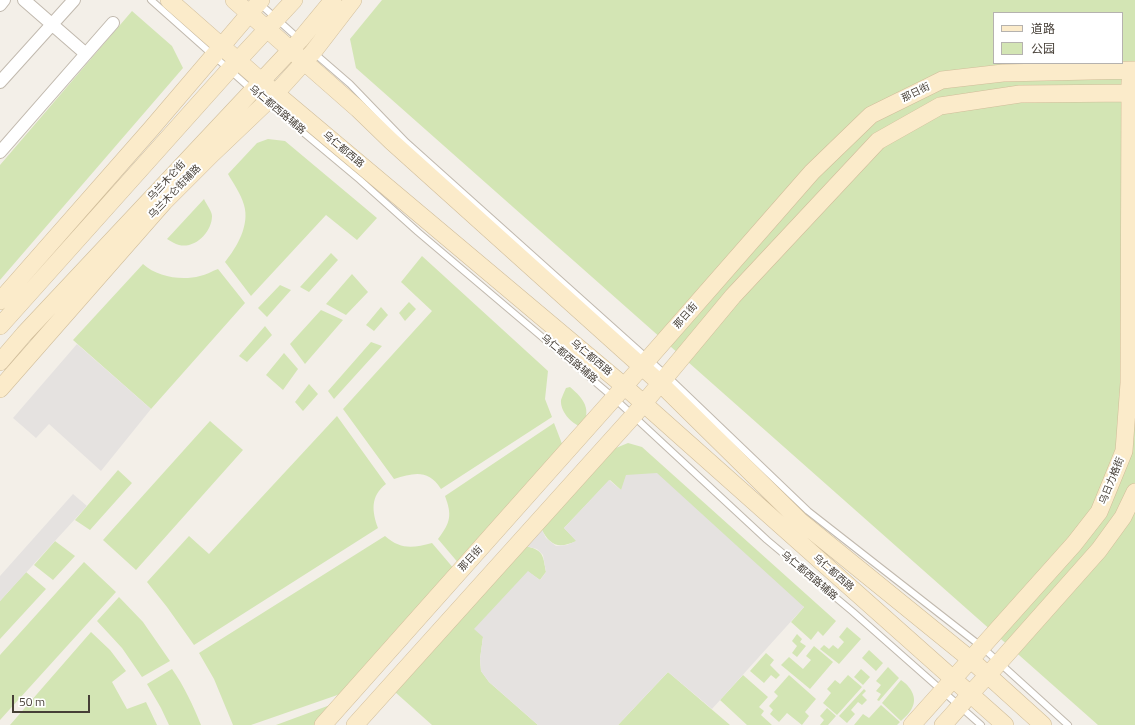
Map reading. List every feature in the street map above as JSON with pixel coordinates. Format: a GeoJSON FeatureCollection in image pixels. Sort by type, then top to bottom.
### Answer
{"type":"FeatureCollection","features":[{"type":"Feature","properties":{"kind":"street"},"geometry":{"type":"LineString","coordinates":[[0,5],[4,0]]}},
{"type":"Feature","properties":{"kind":"street"},"geometry":{"type":"LineString","coordinates":[[24,0],[86,54]]}},
{"type":"Feature","properties":{"kind":"street"},"geometry":{"type":"LineString","coordinates":[[0,82],[74,0]]}},
{"type":"Feature","properties":{"kind":"street","name":"乌仁都西路"},"geometry":{"type":"LineString","coordinates":[[169,0],[218,51],[263,93],[639,409],[965,700],[1005,725]]}},
{"type":"Feature","properties":{"kind":"street","name":"乌仁都西路"},"geometry":{"type":"LineString","coordinates":[[234,0],[256,4],[272,24],[303,49],[358,109],[391,141],[664,379],[800,521],[970,659],[1043,725]]}},
{"type":"Feature","properties":{"kind":"street"},"geometry":{"type":"LineString","coordinates":[[33,352],[2,322],[294,0]]}},
{"type":"Feature","properties":{"kind":"street"},"geometry":{"type":"LineString","coordinates":[[303,49],[333,0]]}},
{"type":"Feature","properties":{"kind":"street","name":"乌兰木仑街辅路"},"geometry":{"type":"LineString","coordinates":[[0,389],[164,202],[213,153],[263,93],[303,49],[353,0]]}},
{"type":"Feature","properties":{"kind":"street"},"geometry":{"type":"LineString","coordinates":[[0,302],[151,129],[256,4]]}},
{"type":"Feature","properties":{"kind":"street"},"geometry":{"type":"LineString","coordinates":[[0,152],[113,23]]}},
{"type":"Feature","properties":{"kind":"street","name":"那日街"},"geometry":{"type":"LineString","coordinates":[[323,725],[645,363],[812,172],[871,115],[942,80],[1003,73],[1132,70]]}},
{"type":"Feature","properties":{"kind":"street","name":"乌日力格街"},"geometry":{"type":"LineString","coordinates":[[912,725],[1074,544],[1099,512],[1124,451],[1129,383],[1132,70]]}},
{"type":"Feature","properties":{"kind":"street","name":"乌兰木仑街"},"geometry":{"type":"LineString","coordinates":[[0,362],[19,340],[263,93]]}},
{"type":"Feature","properties":{"kind":"street"},"geometry":{"type":"LineString","coordinates":[[355,725],[639,409],[733,296],[878,141],[940,106],[1020,94],[1132,93]]}},
{"type":"Feature","properties":{"kind":"street"},"geometry":{"type":"LineString","coordinates":[[943,725],[1099,550],[1123,517],[1135,492]]}},
{"type":"Feature","properties":{"kind":"lane"},"geometry":{"type":"LineString","coordinates":[[151,0],[218,51]]}},
{"type":"Feature","properties":{"kind":"lane"},"geometry":{"type":"LineString","coordinates":[[664,379],[808,511],[982,647],[1068,725]]}},
{"type":"Feature","properties":{"kind":"lane"},"geometry":{"type":"LineString","coordinates":[[965,700],[981,725]]}},
{"type":"Feature","properties":{"kind":"green space"},"geometry":{"type":"Polygon","coordinates":[[[382,0],[1135,0],[1135,725],[1098,725],[356,68],[350,39],[382,0]]]}},
{"type":"Feature","properties":{"kind":"green space"},"geometry":{"type":"Polygon","coordinates":[[[132,11],[172,46],[183,68],[0,280],[0,165],[132,11]]]}},
{"type":"Feature","properties":{"kind":"green space"},"geometry":{"type":"Polygon","coordinates":[[[268,139],[285,141],[377,218],[357,240],[326,215],[251,296],[225,262],[238,243],[244,228],[245,220],[243,201],[228,174],[257,143],[268,139]]]}},
{"type":"Feature","properties":{"kind":"green space"},"geometry":{"type":"Polygon","coordinates":[[[204,199],[212,216],[209,228],[202,238],[185,246],[178,245],[167,239],[204,199]]]}},
{"type":"Feature","properties":{"kind":"green space"},"geometry":{"type":"Polygon","coordinates":[[[331,253],[338,260],[309,292],[300,287],[331,253]]]}},
{"type":"Feature","properties":{"kind":"green space"},"geometry":{"type":"Polygon","coordinates":[[[422,256],[548,371],[545,399],[552,417],[441,489],[431,478],[426,475],[414,474],[394,479],[343,409],[432,311],[401,282],[422,256]]]}},
{"type":"Feature","properties":{"kind":"green space"},"geometry":{"type":"Polygon","coordinates":[[[143,264],[162,275],[178,278],[200,276],[218,269],[245,303],[151,409],[73,340],[143,264]]]}},
{"type":"Feature","properties":{"kind":"green space"},"geometry":{"type":"Polygon","coordinates":[[[352,274],[368,292],[346,315],[326,304],[352,274]]]}},
{"type":"Feature","properties":{"kind":"green space"},"geometry":{"type":"Polygon","coordinates":[[[280,285],[291,290],[267,317],[258,308],[280,285]]]}},
{"type":"Feature","properties":{"kind":"green space"},"geometry":{"type":"Polygon","coordinates":[[[409,302],[416,309],[405,321],[399,313],[409,302]]]}},
{"type":"Feature","properties":{"kind":"green space"},"geometry":{"type":"Polygon","coordinates":[[[381,307],[388,315],[374,331],[366,325],[381,307]]]}},
{"type":"Feature","properties":{"kind":"green space"},"geometry":{"type":"Polygon","coordinates":[[[321,310],[343,320],[305,364],[290,344],[321,310]]]}},
{"type":"Feature","properties":{"kind":"green space"},"geometry":{"type":"Polygon","coordinates":[[[265,326],[272,335],[247,362],[239,356],[265,326]]]}},
{"type":"Feature","properties":{"kind":"green space"},"geometry":{"type":"Polygon","coordinates":[[[371,342],[382,346],[334,399],[328,391],[371,342]]]}},
{"type":"Feature","properties":{"kind":"green space"},"geometry":{"type":"Polygon","coordinates":[[[284,353],[298,369],[283,390],[266,375],[284,353]]]}},
{"type":"Feature","properties":{"kind":"green space"},"geometry":{"type":"Polygon","coordinates":[[[309,384],[318,394],[303,411],[295,402],[309,384]]]}},
{"type":"Feature","properties":{"kind":"green space"},"geometry":{"type":"Polygon","coordinates":[[[570,387],[583,400],[585,405],[586,415],[582,427],[570,420],[562,408],[561,399],[566,388],[570,387]]]}},
{"type":"Feature","properties":{"kind":"green space"},"geometry":{"type":"Polygon","coordinates":[[[337,416],[386,484],[377,494],[374,504],[374,516],[378,528],[194,645],[147,582],[189,536],[209,554],[337,416]]]}},
{"type":"Feature","properties":{"kind":"green space"},"geometry":{"type":"Polygon","coordinates":[[[210,421],[243,450],[136,570],[103,540],[210,421]]]}},
{"type":"Feature","properties":{"kind":"green space"},"geometry":{"type":"Polygon","coordinates":[[[554,423],[564,449],[460,565],[438,539],[446,528],[449,518],[449,508],[445,496],[554,423]]]}},
{"type":"Feature","properties":{"kind":"green space"},"geometry":{"type":"Polygon","coordinates":[[[628,443],[642,447],[836,621],[823,636],[818,631],[811,640],[791,622],[804,607],[621,490],[610,480],[564,528],[577,541],[565,545],[551,542],[541,528],[611,450],[628,443]]]}},
{"type":"Feature","properties":{"kind":"green space"},"geometry":{"type":"Polygon","coordinates":[[[118,470],[132,483],[90,530],[75,520],[118,470]]]}},
{"type":"Feature","properties":{"kind":"green space"},"geometry":{"type":"Polygon","coordinates":[[[385,536],[396,544],[407,547],[432,543],[455,570],[346,692],[251,725],[233,725],[214,679],[199,653],[385,536]]]}},
{"type":"Feature","properties":{"kind":"green space"},"geometry":{"type":"Polygon","coordinates":[[[55,541],[75,556],[53,580],[34,565],[55,541]]]}},
{"type":"Feature","properties":{"kind":"green space"},"geometry":{"type":"Polygon","coordinates":[[[525,546],[539,551],[543,557],[546,572],[540,580],[528,572],[483,637],[480,659],[481,671],[489,682],[538,725],[432,725],[395,692],[525,546]]]}},
{"type":"Feature","properties":{"kind":"green space"},"geometry":{"type":"Polygon","coordinates":[[[84,562],[116,592],[0,720],[0,655],[84,562]]]}},
{"type":"Feature","properties":{"kind":"green space"},"geometry":{"type":"Polygon","coordinates":[[[26,572],[46,589],[0,639],[0,601],[26,572]]]}},
{"type":"Feature","properties":{"kind":"green space"},"geometry":{"type":"Polygon","coordinates":[[[119,597],[143,622],[170,661],[142,677],[122,648],[97,621],[119,597]]]}},
{"type":"Feature","properties":{"kind":"green space"},"geometry":{"type":"Polygon","coordinates":[[[847,627],[861,639],[839,664],[820,649],[824,645],[829,649],[833,645],[838,649],[844,642],[839,637],[847,627]]]}},
{"type":"Feature","properties":{"kind":"green space"},"geometry":{"type":"Polygon","coordinates":[[[91,632],[110,650],[126,671],[112,682],[127,709],[146,702],[157,725],[10,725],[91,632]]]}},
{"type":"Feature","properties":{"kind":"green space"},"geometry":{"type":"Polygon","coordinates":[[[797,634],[802,639],[800,642],[806,646],[797,657],[792,653],[797,646],[792,641],[797,634]]]}},
{"type":"Feature","properties":{"kind":"green space"},"geometry":{"type":"Polygon","coordinates":[[[814,646],[833,662],[810,689],[781,665],[789,657],[803,669],[811,660],[806,656],[814,646]]]}},
{"type":"Feature","properties":{"kind":"green space"},"geometry":{"type":"Polygon","coordinates":[[[869,650],[883,663],[876,671],[862,658],[869,650]]]}},
{"type":"Feature","properties":{"kind":"green space"},"geometry":{"type":"Polygon","coordinates":[[[766,653],[774,660],[770,665],[780,675],[776,679],[771,675],[764,683],[750,671],[766,653]]]}},
{"type":"Feature","properties":{"kind":"green space"},"geometry":{"type":"Polygon","coordinates":[[[888,667],[899,678],[879,701],[877,700],[881,694],[876,691],[881,685],[876,681],[888,667]]]}},
{"type":"Feature","properties":{"kind":"green space"},"geometry":{"type":"Polygon","coordinates":[[[172,669],[188,696],[201,725],[169,725],[147,684],[172,669]]]}},
{"type":"Feature","properties":{"kind":"green space"},"geometry":{"type":"Polygon","coordinates":[[[861,669],[870,677],[863,685],[854,677],[861,669]]]}},
{"type":"Feature","properties":{"kind":"green space"},"geometry":{"type":"Polygon","coordinates":[[[668,672],[730,725],[618,725],[668,672]]]}},
{"type":"Feature","properties":{"kind":"green space"},"geometry":{"type":"Polygon","coordinates":[[[743,675],[768,697],[759,707],[764,711],[761,715],[772,725],[747,725],[720,700],[743,675]]]}},
{"type":"Feature","properties":{"kind":"green space"},"geometry":{"type":"Polygon","coordinates":[[[789,675],[816,699],[805,712],[809,716],[802,725],[787,713],[779,722],[770,714],[773,710],[769,706],[778,696],[774,692],[789,675]]]}},
{"type":"Feature","properties":{"kind":"green space"},"geometry":{"type":"Polygon","coordinates":[[[848,675],[862,687],[837,715],[823,703],[831,693],[827,689],[835,680],[840,684],[848,675]]]}},
{"type":"Feature","properties":{"kind":"green space"},"geometry":{"type":"Polygon","coordinates":[[[901,680],[912,692],[914,696],[914,704],[911,710],[901,721],[882,703],[901,680]]]}},
{"type":"Feature","properties":{"kind":"green space"},"geometry":{"type":"Polygon","coordinates":[[[864,689],[866,691],[862,695],[867,700],[862,705],[858,702],[851,710],[855,714],[847,723],[839,716],[864,689]]]}},
{"type":"Feature","properties":{"kind":"green space"},"geometry":{"type":"Polygon","coordinates":[[[341,701],[318,725],[276,725],[341,701]]]}},
{"type":"Feature","properties":{"kind":"green space"},"geometry":{"type":"Polygon","coordinates":[[[881,705],[900,722],[897,725],[854,725],[863,714],[869,718],[881,705]]]}},
{"type":"Feature","properties":{"kind":"green space"},"geometry":{"type":"Polygon","coordinates":[[[827,708],[836,716],[828,725],[820,725],[824,720],[820,716],[827,708]]]}},
{"type":"Feature","properties":{"kind":"shaded area"},"geometry":{"type":"Polygon","coordinates":[[[77,344],[151,409],[101,471],[49,424],[36,438],[13,418],[77,344]]]}},
{"type":"Feature","properties":{"kind":"shaded area"},"geometry":{"type":"Polygon","coordinates":[[[657,473],[804,607],[712,709],[668,672],[618,725],[538,725],[489,682],[481,671],[480,659],[483,637],[474,629],[528,571],[540,580],[546,572],[543,555],[537,549],[525,546],[541,528],[546,538],[556,546],[567,545],[576,541],[564,528],[609,480],[621,490],[626,475],[657,473]]]}},
{"type":"Feature","properties":{"kind":"shaded area"},"geometry":{"type":"Polygon","coordinates":[[[73,494],[87,506],[0,601],[0,576],[73,494]]]}}]}
